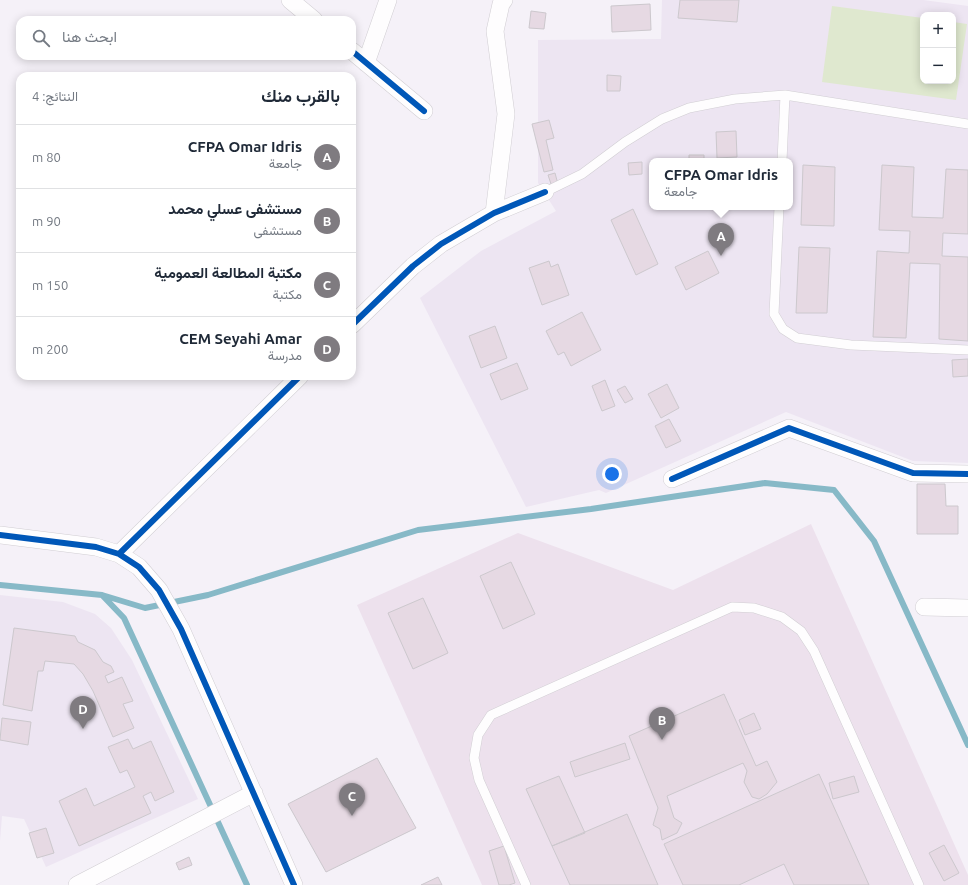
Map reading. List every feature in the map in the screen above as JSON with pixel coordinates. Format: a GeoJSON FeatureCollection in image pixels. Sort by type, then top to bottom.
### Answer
{"type":"FeatureCollection","features":[{"type":"Feature","properties":{"kind":"street"},"geometry":{"type":"LineString","coordinates":[[290,0],[309,16]]}},
{"type":"Feature","properties":{"kind":"street"},"geometry":{"type":"LineString","coordinates":[[366,63],[388,0]]}},
{"type":"Feature","properties":{"kind":"street"},"geometry":{"type":"LineString","coordinates":[[494,213],[506,114],[495,31],[501,4],[504,0]]}},
{"type":"Feature","properties":{"kind":"street"},"geometry":{"type":"LineString","coordinates":[[356,54],[424,110]]}},
{"type":"Feature","properties":{"kind":"street"},"geometry":{"type":"LineString","coordinates":[[356,321],[413,266],[441,244],[494,213],[545,192]]}},
{"type":"Feature","properties":{"kind":"street"},"geometry":{"type":"LineString","coordinates":[[119,554],[296,380]]}},
{"type":"Feature","properties":{"kind":"street"},"geometry":{"type":"LineString","coordinates":[[672,479],[789,428],[913,473],[968,474]]}},
{"type":"Feature","properties":{"kind":"street"},"geometry":{"type":"LineString","coordinates":[[0,535],[96,547],[119,554],[139,567],[159,590],[181,629],[294,885]]}},
{"type":"Feature","properties":{"kind":"street"},"geometry":{"type":"LineString","coordinates":[[924,607],[968,608]]}},
{"type":"Feature","properties":{"kind":"street"},"geometry":{"type":"LineString","coordinates":[[78,885],[254,793]]}},
{"type":"Feature","properties":{"kind":"lane"},"geometry":{"type":"LineString","coordinates":[[545,192],[582,174],[625,142],[662,119],[688,108],[727,101],[785,95],[968,124]]}},
{"type":"Feature","properties":{"kind":"lane"},"geometry":{"type":"LineString","coordinates":[[782,158],[785,95]]}},
{"type":"Feature","properties":{"kind":"lane"},"geometry":{"type":"LineString","coordinates":[[779,210],[774,314],[783,329],[798,338],[851,345],[968,350]]}},
{"type":"Feature","properties":{"kind":"lane"},"geometry":{"type":"LineString","coordinates":[[526,885],[479,780],[474,758],[478,735],[491,715],[732,607],[754,608],[782,617],[801,631],[810,644],[919,885]]}},
{"type":"Feature","properties":{"kind":"shaded area"},"geometry":{"type":"Polygon","coordinates":[[[662,0],[923,0],[968,6],[968,463],[913,461],[786,412],[606,493],[599,490],[526,507],[420,298],[481,251],[556,211],[538,183],[538,40],[661,39],[662,0]]]}},
{"type":"Feature","properties":{"kind":"shaded area"},"geometry":{"type":"Polygon","coordinates":[[[811,524],[968,875],[968,885],[482,885],[357,605],[518,533],[673,590],[811,524]]]}},
{"type":"Feature","properties":{"kind":"shaded area"},"geometry":{"type":"Polygon","coordinates":[[[0,595],[63,602],[95,614],[111,628],[132,660],[198,799],[46,867],[24,819],[2,816],[0,841],[0,595]]]}},
{"type":"Feature","properties":{"kind":"green space"},"geometry":{"type":"Polygon","coordinates":[[[832,6],[920,18],[920,84],[956,84],[956,22],[967,24],[956,100],[822,82],[832,6]]]}},
{"type":"Feature","properties":{"kind":"building"},"geometry":{"type":"Polygon","coordinates":[[[680,0],[739,0],[737,22],[678,18],[680,0]]]}},
{"type":"Feature","properties":{"kind":"building"},"geometry":{"type":"Polygon","coordinates":[[[650,4],[651,30],[612,32],[611,6],[650,4]]]}},
{"type":"Feature","properties":{"kind":"building"},"geometry":{"type":"Polygon","coordinates":[[[531,11],[546,13],[544,29],[529,28],[531,11]]]}},
{"type":"Feature","properties":{"kind":"building"},"geometry":{"type":"Polygon","coordinates":[[[607,75],[621,76],[620,91],[607,91],[607,75]]]}},
{"type":"Feature","properties":{"kind":"building"},"geometry":{"type":"Polygon","coordinates":[[[549,120],[554,138],[546,140],[553,170],[544,172],[532,124],[549,120]]]}},
{"type":"Feature","properties":{"kind":"building"},"geometry":{"type":"Polygon","coordinates":[[[736,131],[737,157],[717,158],[716,132],[736,131]]]}},
{"type":"Feature","properties":{"kind":"building"},"geometry":{"type":"Polygon","coordinates":[[[689,155],[704,155],[704,158],[689,158],[689,155]]]}},
{"type":"Feature","properties":{"kind":"building"},"geometry":{"type":"Polygon","coordinates":[[[642,162],[642,174],[629,175],[628,163],[642,162]]]}},
{"type":"Feature","properties":{"kind":"building"},"geometry":{"type":"Polygon","coordinates":[[[803,165],[835,167],[834,226],[801,225],[803,165]]]}},
{"type":"Feature","properties":{"kind":"building"},"geometry":{"type":"Polygon","coordinates":[[[882,165],[914,167],[912,217],[943,218],[946,169],[968,170],[968,234],[943,233],[942,256],[968,257],[968,341],[939,339],[940,264],[910,263],[906,338],[873,337],[877,251],[909,253],[910,231],[879,230],[882,165]]]}},
{"type":"Feature","properties":{"kind":"building"},"geometry":{"type":"Polygon","coordinates":[[[555,173],[559,188],[553,190],[548,175],[555,173]]]}},
{"type":"Feature","properties":{"kind":"building"},"geometry":{"type":"Polygon","coordinates":[[[633,209],[658,264],[636,275],[611,220],[633,209]]]}},
{"type":"Feature","properties":{"kind":"building"},"geometry":{"type":"Polygon","coordinates":[[[799,247],[830,248],[827,313],[796,313],[799,247]]]}},
{"type":"Feature","properties":{"kind":"building"},"geometry":{"type":"Polygon","coordinates":[[[708,251],[719,273],[686,290],[675,267],[708,251]]]}},
{"type":"Feature","properties":{"kind":"building"},"geometry":{"type":"Polygon","coordinates":[[[549,261],[551,267],[558,264],[569,295],[542,305],[529,268],[549,261]]]}},
{"type":"Feature","properties":{"kind":"building"},"geometry":{"type":"Polygon","coordinates":[[[582,312],[601,350],[571,366],[564,352],[558,355],[546,331],[582,312]]]}},
{"type":"Feature","properties":{"kind":"building"},"geometry":{"type":"Polygon","coordinates":[[[495,326],[507,358],[481,368],[469,336],[495,326]]]}},
{"type":"Feature","properties":{"kind":"building"},"geometry":{"type":"Polygon","coordinates":[[[968,359],[968,376],[953,377],[952,360],[968,359]]]}},
{"type":"Feature","properties":{"kind":"building"},"geometry":{"type":"Polygon","coordinates":[[[517,363],[528,389],[501,400],[490,374],[517,363]]]}},
{"type":"Feature","properties":{"kind":"building"},"geometry":{"type":"Polygon","coordinates":[[[605,380],[615,406],[602,411],[592,386],[605,380]]]}},
{"type":"Feature","properties":{"kind":"building"},"geometry":{"type":"Polygon","coordinates":[[[667,384],[679,408],[661,418],[648,394],[667,384]]]}},
{"type":"Feature","properties":{"kind":"building"},"geometry":{"type":"Polygon","coordinates":[[[625,386],[633,399],[625,403],[617,390],[625,386]]]}},
{"type":"Feature","properties":{"kind":"building"},"geometry":{"type":"Polygon","coordinates":[[[669,419],[681,441],[666,448],[655,426],[669,419]]]}},
{"type":"Feature","properties":{"kind":"building"},"geometry":{"type":"Polygon","coordinates":[[[917,484],[945,484],[946,506],[958,506],[958,534],[917,534],[917,484]]]}},
{"type":"Feature","properties":{"kind":"building"},"geometry":{"type":"Polygon","coordinates":[[[511,562],[535,614],[503,629],[480,576],[511,562]]]}},
{"type":"Feature","properties":{"kind":"building"},"geometry":{"type":"Polygon","coordinates":[[[423,598],[448,653],[413,669],[388,613],[423,598]]]}},
{"type":"Feature","properties":{"kind":"building"},"geometry":{"type":"Polygon","coordinates":[[[14,628],[75,636],[78,642],[95,650],[103,662],[111,666],[114,672],[105,676],[108,683],[122,677],[133,701],[123,704],[134,728],[113,737],[93,691],[83,674],[74,664],[45,661],[43,671],[38,671],[32,711],[3,705],[14,628]]]}},
{"type":"Feature","properties":{"kind":"building"},"geometry":{"type":"Polygon","coordinates":[[[724,694],[756,766],[767,761],[777,782],[767,794],[759,799],[752,797],[744,782],[747,771],[743,763],[667,796],[674,818],[682,823],[677,833],[662,840],[660,829],[653,825],[658,808],[629,736],[724,694]]]}},
{"type":"Feature","properties":{"kind":"building"},"geometry":{"type":"Polygon","coordinates":[[[754,713],[761,729],[745,735],[739,720],[754,713]]]}},
{"type":"Feature","properties":{"kind":"building"},"geometry":{"type":"Polygon","coordinates":[[[2,718],[31,722],[28,745],[0,740],[2,718]]]}},
{"type":"Feature","properties":{"kind":"building"},"geometry":{"type":"Polygon","coordinates":[[[128,739],[133,749],[151,741],[174,792],[155,801],[151,792],[143,796],[151,813],[79,846],[59,801],[86,788],[94,806],[135,787],[127,770],[120,773],[108,747],[128,739]]]}},
{"type":"Feature","properties":{"kind":"building"},"geometry":{"type":"Polygon","coordinates":[[[625,743],[630,759],[575,777],[570,762],[625,743]]]}},
{"type":"Feature","properties":{"kind":"building"},"geometry":{"type":"Polygon","coordinates":[[[377,758],[416,828],[326,872],[288,804],[377,758]]]}},
{"type":"Feature","properties":{"kind":"building"},"geometry":{"type":"Polygon","coordinates":[[[819,774],[869,885],[794,885],[784,864],[739,885],[683,885],[664,844],[819,774]]]}},
{"type":"Feature","properties":{"kind":"building"},"geometry":{"type":"Polygon","coordinates":[[[559,776],[585,833],[552,846],[526,789],[559,776]]]}},
{"type":"Feature","properties":{"kind":"building"},"geometry":{"type":"Polygon","coordinates":[[[854,776],[859,792],[833,799],[829,783],[854,776]]]}},
{"type":"Feature","properties":{"kind":"building"},"geometry":{"type":"Polygon","coordinates":[[[627,814],[658,885],[570,885],[552,846],[627,814]]]}},
{"type":"Feature","properties":{"kind":"building"},"geometry":{"type":"Polygon","coordinates":[[[46,828],[54,853],[37,858],[29,833],[46,828]]]}},
{"type":"Feature","properties":{"kind":"building"},"geometry":{"type":"Polygon","coordinates":[[[944,845],[959,873],[944,881],[929,853],[944,845]]]}},
{"type":"Feature","properties":{"kind":"building"},"geometry":{"type":"Polygon","coordinates":[[[504,846],[515,883],[509,885],[499,885],[489,851],[504,846]]]}},
{"type":"Feature","properties":{"kind":"building"},"geometry":{"type":"Polygon","coordinates":[[[189,857],[192,865],[179,870],[176,863],[189,857]]]}},
{"type":"Feature","properties":{"kind":"building"},"geometry":{"type":"Polygon","coordinates":[[[438,877],[442,885],[421,885],[438,877]]]}},
{"type":"Feature","properties":{"kind":"waterway"},"geometry":{"type":"LineString","coordinates":[[102,595],[145,608],[208,595],[418,530],[591,509],[765,483],[834,490],[874,541],[968,745]]}},
{"type":"Feature","properties":{"kind":"waterway"},"geometry":{"type":"LineString","coordinates":[[0,585],[102,595],[124,618],[247,885]]}},
{"type":"Feature","properties":{"kind":"cycle path"},"geometry":{"type":"LineString","coordinates":[[356,54],[424,111]]}},
{"type":"Feature","properties":{"kind":"cycle path"},"geometry":{"type":"LineString","coordinates":[[356,321],[413,266],[441,244],[494,213],[545,192]]}},
{"type":"Feature","properties":{"kind":"cycle path"},"geometry":{"type":"LineString","coordinates":[[119,554],[296,380]]}},
{"type":"Feature","properties":{"kind":"cycle path"},"geometry":{"type":"LineString","coordinates":[[672,479],[789,428],[913,473],[968,474]]}},
{"type":"Feature","properties":{"kind":"cycle path"},"geometry":{"type":"LineString","coordinates":[[0,535],[96,547],[119,554],[139,567],[159,590],[181,629],[294,885]]}},
{"type":"Feature","properties":{"kind":"place","name":"CFPA Omar Idris"},"geometry":{"type":"Point","coordinates":[721,256]}},
{"type":"Feature","properties":{"kind":"place","name":"CEM Seyahi Amar"},"geometry":{"type":"Point","coordinates":[83,729]}},
{"type":"Feature","properties":{"kind":"place","name":"مستشفى عسلي محمد"},"geometry":{"type":"Point","coordinates":[662,740]}},
{"type":"Feature","properties":{"kind":"place","name":"مكتبة المطالعة العمومية"},"geometry":{"type":"Point","coordinates":[352,816]}}]}
